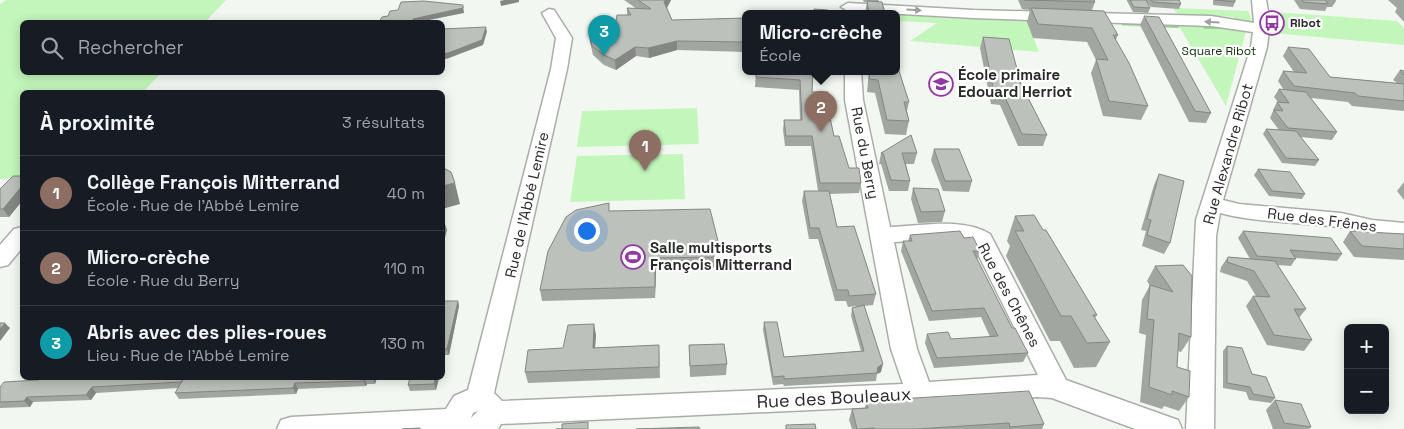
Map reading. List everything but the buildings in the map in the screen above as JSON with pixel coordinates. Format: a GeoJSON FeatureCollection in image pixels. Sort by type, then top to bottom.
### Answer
{"type":"FeatureCollection","features":[{"type":"Feature","properties":{"kind":"street","name":"Rue Alexandre Ribot"},"geometry":{"type":"LineString","coordinates":[[1200,429],[1205,236],[1212,204],[1259,47],[1259,0]]}},
{"type":"Feature","properties":{"kind":"street"},"geometry":{"type":"LineString","coordinates":[[848,7],[1211,21],[1260,28]]}},
{"type":"Feature","properties":{"kind":"street","name":"Rue de l'Abbé Lemire"},"geometry":{"type":"LineString","coordinates":[[473,418],[559,69],[564,38],[549,13]]}},
{"type":"Feature","properties":{"kind":"street","name":"Rue du Berry"},"geometry":{"type":"LineString","coordinates":[[852,75],[854,100],[904,349],[920,394]]}},
{"type":"Feature","properties":{"kind":"street","name":"Rue des Frênes"},"geometry":{"type":"LineString","coordinates":[[1212,204],[1239,211],[1341,220],[1372,227],[1404,230]]}},
{"type":"Feature","properties":{"kind":"street","name":"Rue des Chênes"},"geometry":{"type":"LineString","coordinates":[[882,235],[957,232],[972,233],[982,239],[1052,377],[1053,387]]}},
{"type":"Feature","properties":{"kind":"street"},"geometry":{"type":"LineString","coordinates":[[0,259],[20,236]]}},
{"type":"Feature","properties":{"kind":"street","name":"Rue des Bouleaux"},"geometry":{"type":"LineString","coordinates":[[291,429],[1037,386],[1053,387],[1168,429]]}},
{"type":"Feature","properties":{"kind":"green space"},"geometry":{"type":"Polygon","coordinates":[[[6,0],[226,0],[207,20],[20,20],[20,75],[159,75],[145,90],[20,90],[20,177],[0,179],[0,4],[6,0]]]}},
{"type":"Feature","properties":{"kind":"green space"},"geometry":{"type":"Polygon","coordinates":[[[1173,8],[1248,11],[1252,21],[1238,22],[1234,17],[1188,14],[1191,18],[1180,17],[1173,8]]]}},
{"type":"Feature","properties":{"kind":"green space"},"geometry":{"type":"Polygon","coordinates":[[[1274,12],[1397,21],[1404,28],[1404,45],[1273,33],[1276,22],[1274,12]]]}},
{"type":"Feature","properties":{"kind":"green space"},"geometry":{"type":"Polygon","coordinates":[[[900,13],[934,14],[937,18],[981,19],[985,15],[1029,19],[1028,24],[1039,52],[910,41],[937,23],[900,21],[900,13]]]}},
{"type":"Feature","properties":{"kind":"green space","name":"Square Ribot"},"geometry":{"type":"Polygon","coordinates":[[[1119,21],[1175,22],[1196,26],[1196,24],[1232,25],[1246,31],[1226,106],[1180,28],[1122,26],[1119,21]]]}},
{"type":"Feature","properties":{"kind":"green space"},"geometry":{"type":"Polygon","coordinates":[[[697,108],[699,144],[577,147],[582,111],[697,108]]]}},
{"type":"Feature","properties":{"kind":"green space"},"geometry":{"type":"Polygon","coordinates":[[[683,154],[685,199],[570,202],[577,156],[683,154]]]}},
{"type":"Feature","properties":{"kind":"waterway"},"geometry":{"type":"LineString","coordinates":[[1123,23],[1145,24]]}},
{"type":"Feature","properties":{"kind":"waterway"},"geometry":{"type":"LineString","coordinates":[[1158,25],[1177,26]]}},
{"type":"Feature","properties":{"kind":"waterway"},"geometry":{"type":"LineString","coordinates":[[1205,27],[1225,27]]}},
{"type":"Feature","properties":{"kind":"place","name":"Ribot"},"geometry":{"type":"Point","coordinates":[1272,23]}},
{"type":"Feature","properties":{"kind":"place","name":"Abris avec des plies-roues"},"geometry":{"type":"Point","coordinates":[604,56]}},
{"type":"Feature","properties":{"kind":"place","name":"École primaire Edouard Herriot"},"geometry":{"type":"Point","coordinates":[941,84]}},
{"type":"Feature","properties":{"kind":"place","name":"Micro-crèche"},"geometry":{"type":"Point","coordinates":[821,132]}},
{"type":"Feature","properties":{"kind":"place","name":"Collège François Mitterrand"},"geometry":{"type":"Point","coordinates":[645,171]}},
{"type":"Feature","properties":{"kind":"place","name":"Salle multisports François Mitterrand"},"geometry":{"type":"Point","coordinates":[633,257]}}]}
